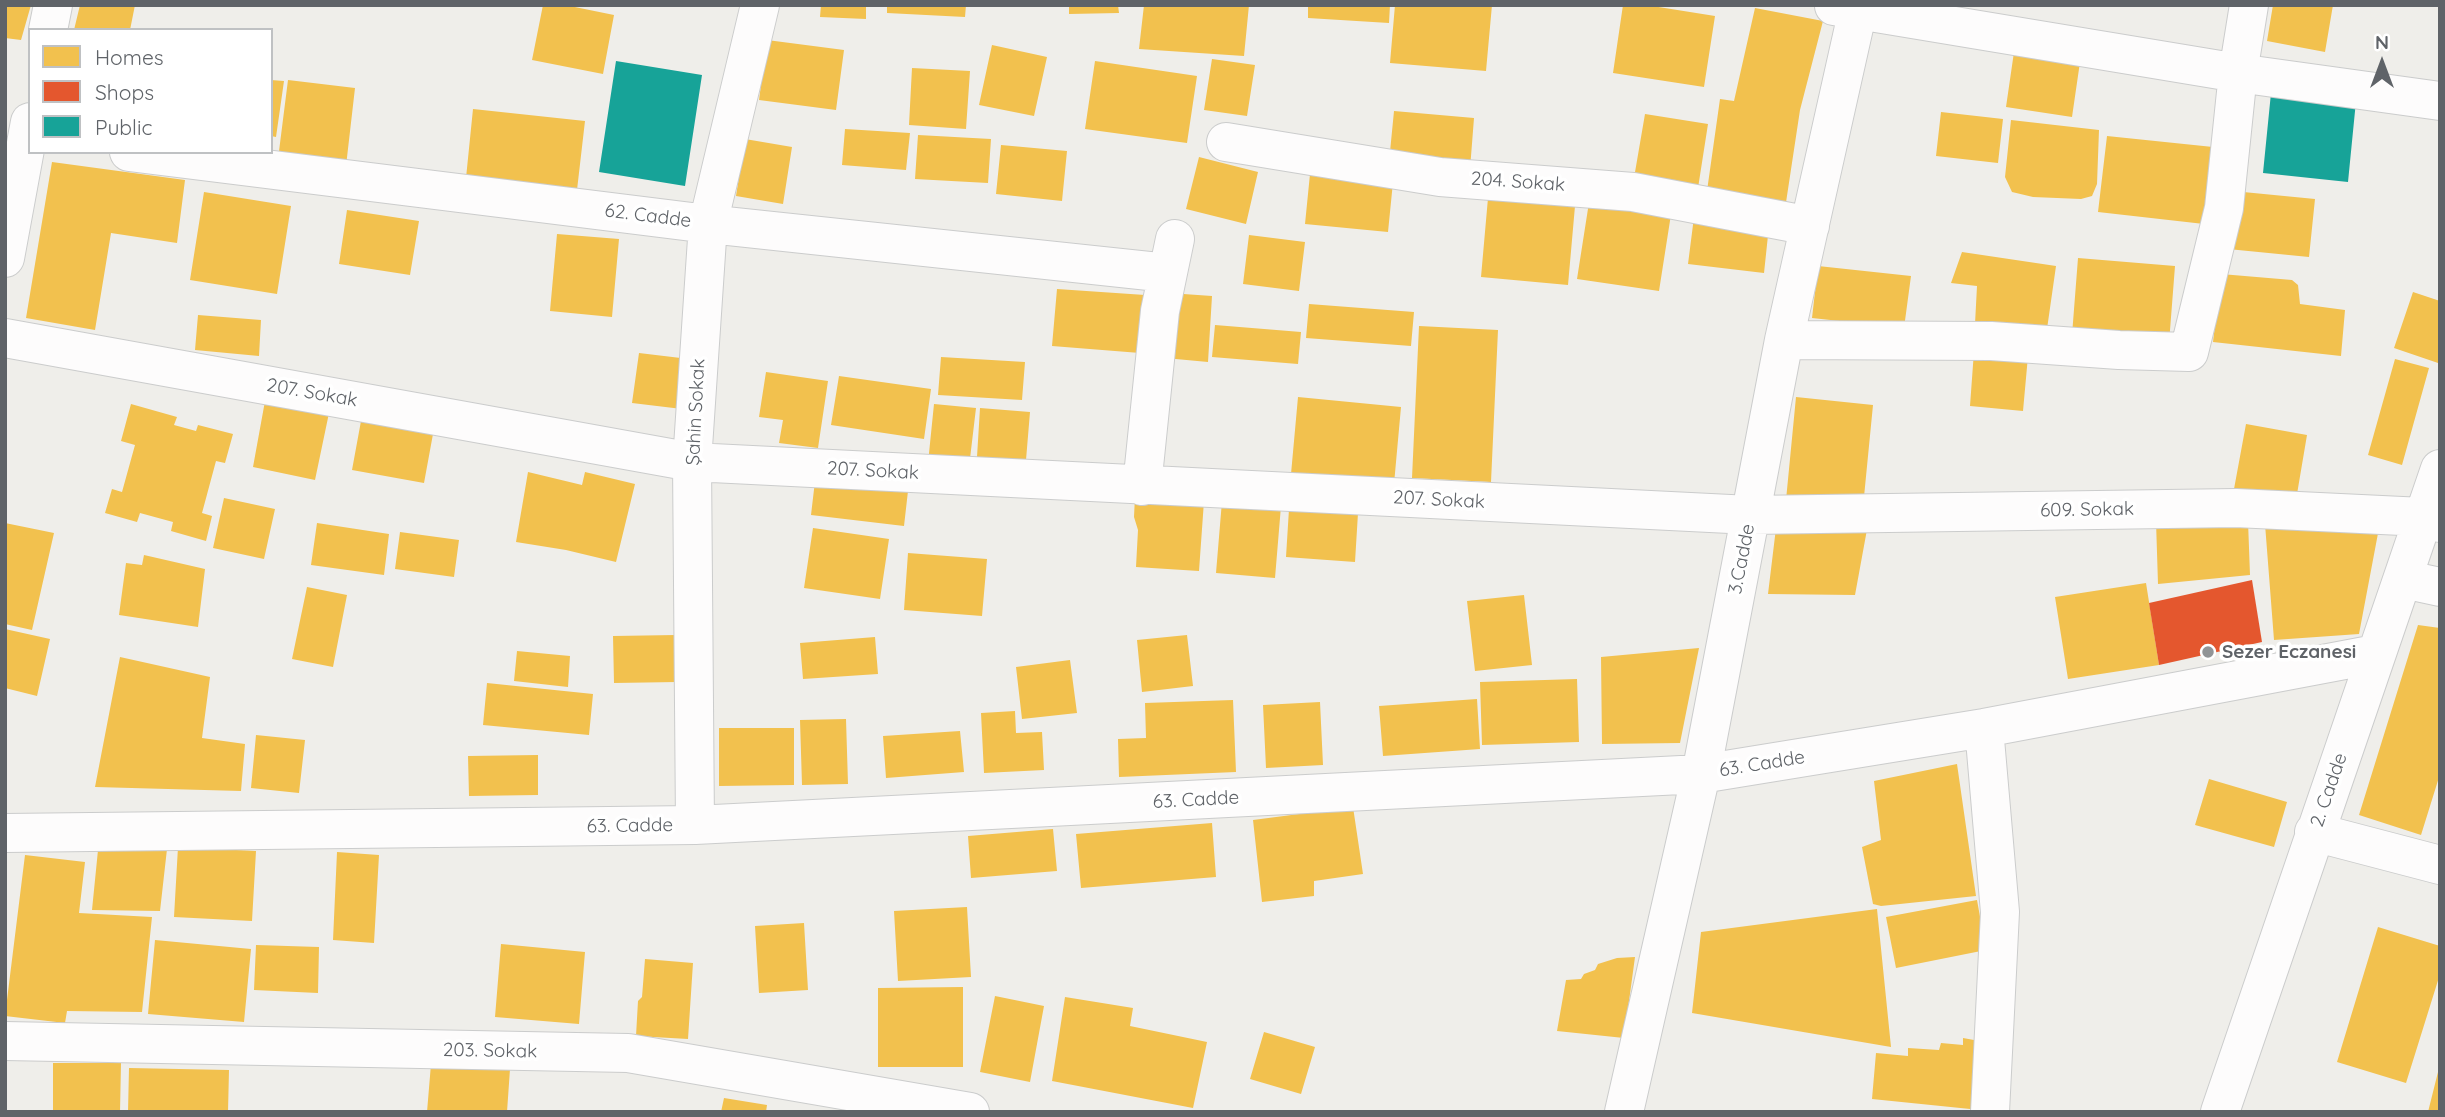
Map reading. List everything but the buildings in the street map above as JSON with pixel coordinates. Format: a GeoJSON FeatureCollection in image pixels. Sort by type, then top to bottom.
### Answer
{"type":"FeatureCollection","features":[{"type":"Feature","properties":{"kind":"street"},"geometry":{"type":"LineString","coordinates":[[48,28],[53,5]]}},
{"type":"Feature","properties":{"kind":"street","name":"Şahin Sokak"},"geometry":{"type":"LineString","coordinates":[[695,825],[692,462],[708,224],[760,5]]}},
{"type":"Feature","properties":{"kind":"street"},"geometry":{"type":"LineString","coordinates":[[1784,340],[1991,341],[2189,352],[2224,208],[2238,73],[2249,5]]}},
{"type":"Feature","properties":{"kind":"street"},"geometry":{"type":"LineString","coordinates":[[1850,7],[2238,73],[2440,101]]}},
{"type":"Feature","properties":{"kind":"street","name":"3.Cadde"},"geometry":{"type":"LineString","coordinates":[[1624,1112],[1701,774],[1784,340],[1810,226],[1850,7]]}},
{"type":"Feature","properties":{"kind":"street"},"geometry":{"type":"LineString","coordinates":[[5,258],[23,135]]}},
{"type":"Feature","properties":{"kind":"street","name":"204. Sokak"},"geometry":{"type":"LineString","coordinates":[[1226,142],[1440,177],[1633,192],[1810,226]]}},
{"type":"Feature","properties":{"kind":"street","name":"62. Cadde"},"geometry":{"type":"LineString","coordinates":[[145,154],[708,224],[1172,256],[1160,311],[1142,486]]}},
{"type":"Feature","properties":{"kind":"street","name":"207. Sokak"},"geometry":{"type":"LineString","coordinates":[[5,338],[692,462],[1750,514]]}},
{"type":"Feature","properties":{"kind":"street","name":"2. Cadde"},"geometry":{"type":"LineString","coordinates":[[2220,1112],[2376,654],[2422,583],[2440,468]]}},
{"type":"Feature","properties":{"kind":"street","name":"609. Sokak"},"geometry":{"type":"LineString","coordinates":[[1750,514],[2236,508],[2432,520]]}},
{"type":"Feature","properties":{"kind":"street","name":"63. Cadde"},"geometry":{"type":"LineString","coordinates":[[5,833],[695,825],[1701,774],[1984,728],[2376,654]]}},
{"type":"Feature","properties":{"kind":"street"},"geometry":{"type":"LineString","coordinates":[[1984,728],[2000,912],[1990,1112]]}},
{"type":"Feature","properties":{"kind":"street"},"geometry":{"type":"LineString","coordinates":[[2314,832],[2440,865]]}},
{"type":"Feature","properties":{"kind":"street","name":"203. Sokak"},"geometry":{"type":"LineString","coordinates":[[5,1041],[628,1054],[970,1112]]}},
{"type":"Feature","properties":{"kind":"place","name":"Sezer Eczanesi"},"geometry":{"type":"Point","coordinates":[2208,652]}}]}
